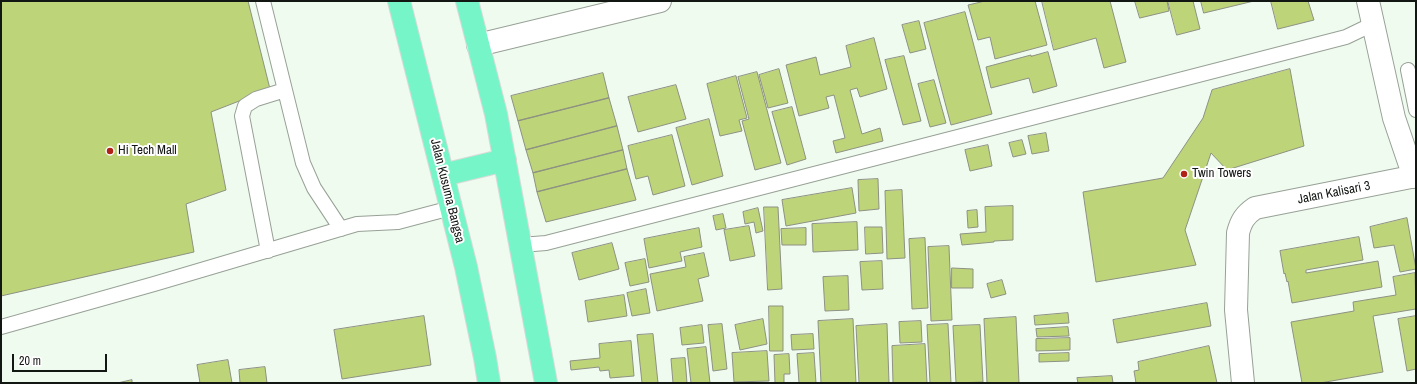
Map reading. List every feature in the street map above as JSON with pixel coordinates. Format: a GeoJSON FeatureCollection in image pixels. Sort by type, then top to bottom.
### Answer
{"type":"FeatureCollection","features":[{"type":"Feature","properties":{"kind":"highway","name":"Jalan Kusuma Bangsa"},"geometry":{"type":"LineString","coordinates":[[399,1],[444,175],[476,310],[489,383]]}},
{"type":"Feature","properties":{"kind":"highway"},"geometry":{"type":"LineString","coordinates":[[467,1],[496,114],[546,383]]}},
{"type":"Feature","properties":{"kind":"highway"},"geometry":{"type":"LineString","coordinates":[[444,175],[505,160]]}},
{"type":"Feature","properties":{"kind":"street"},"geometry":{"type":"LineString","coordinates":[[478,45],[660,1]]}},
{"type":"Feature","properties":{"kind":"street","name":"Jalan Kalisari 3"},"geometry":{"type":"LineString","coordinates":[[1243,383],[1236,310],[1238,233],[1245,216],[1255,208],[1415,181],[1394,118],[1368,1]]}},
{"type":"Feature","properties":{"kind":"lane"},"geometry":{"type":"LineString","coordinates":[[263,1],[303,163],[314,188],[341,230]]}},
{"type":"Feature","properties":{"kind":"lane"},"geometry":{"type":"LineString","coordinates":[[521,245],[546,244],[1346,37],[1373,24]]}},
{"type":"Feature","properties":{"kind":"lane"},"geometry":{"type":"LineString","coordinates":[[1384,74],[1412,69],[1416,110]]}},
{"type":"Feature","properties":{"kind":"lane"},"geometry":{"type":"LineString","coordinates":[[268,251],[242,116],[245,106],[256,99],[285,90]]}},
{"type":"Feature","properties":{"kind":"lane"},"geometry":{"type":"LineString","coordinates":[[1,327],[341,230],[357,224],[398,222],[451,208]]}},
{"type":"Feature","properties":{"kind":"building","name":"Hi Tech Mall"},"geometry":{"type":"Polygon","coordinates":[[[1,1],[248,1],[270,89],[211,112],[226,190],[186,204],[194,252],[1,296],[1,1]]]}},
{"type":"Feature","properties":{"kind":"building"},"geometry":{"type":"Polygon","coordinates":[[[980,1],[1035,1],[1047,45],[995,59],[990,37],[978,40],[968,5],[981,2],[980,1]]]}},
{"type":"Feature","properties":{"kind":"building"},"geometry":{"type":"Polygon","coordinates":[[[1042,1],[1110,1],[1126,62],[1104,68],[1096,38],[1054,50],[1042,1]]]}},
{"type":"Feature","properties":{"kind":"building"},"geometry":{"type":"Polygon","coordinates":[[[1135,1],[1167,1],[1169,11],[1140,18],[1135,1]]]}},
{"type":"Feature","properties":{"kind":"building"},"geometry":{"type":"Polygon","coordinates":[[[1168,1],[1193,1],[1200,29],[1177,35],[1168,1]]]}},
{"type":"Feature","properties":{"kind":"building"},"geometry":{"type":"Polygon","coordinates":[[[1201,1],[1254,1],[1204,13],[1201,1]]]}},
{"type":"Feature","properties":{"kind":"building"},"geometry":{"type":"Polygon","coordinates":[[[1271,1],[1308,1],[1314,20],[1278,29],[1271,1]]]}},
{"type":"Feature","properties":{"kind":"building"},"geometry":{"type":"Polygon","coordinates":[[[965,12],[992,114],[951,125],[924,23],[965,12]]]}},
{"type":"Feature","properties":{"kind":"building"},"geometry":{"type":"Polygon","coordinates":[[[919,21],[926,49],[910,53],[902,25],[919,21]]]}},
{"type":"Feature","properties":{"kind":"building"},"geometry":{"type":"Polygon","coordinates":[[[874,38],[887,89],[860,97],[857,88],[850,90],[862,134],[880,128],[883,141],[836,153],[833,141],[845,138],[834,95],[826,97],[829,108],[799,116],[786,65],[816,57],[820,75],[851,67],[846,46],[874,38]]]}},
{"type":"Feature","properties":{"kind":"building"},"geometry":{"type":"Polygon","coordinates":[[[1048,52],[1057,86],[1033,93],[1029,78],[991,88],[986,67],[1048,52]]]}},
{"type":"Feature","properties":{"kind":"building"},"geometry":{"type":"Polygon","coordinates":[[[904,56],[921,121],[903,125],[885,60],[904,56]]]}},
{"type":"Feature","properties":{"kind":"building"},"geometry":{"type":"Polygon","coordinates":[[[779,69],[788,103],[768,108],[759,75],[779,69]]]}},
{"type":"Feature","properties":{"kind":"building","name":"Twin Towers"},"geometry":{"type":"Polygon","coordinates":[[[1290,69],[1304,146],[1227,170],[1211,153],[1185,230],[1196,265],[1096,282],[1083,192],[1163,178],[1203,118],[1212,90],[1290,69]]]}},
{"type":"Feature","properties":{"kind":"building"},"geometry":{"type":"Polygon","coordinates":[[[757,72],[781,163],[755,170],[742,121],[749,119],[738,77],[757,72]]]}},
{"type":"Feature","properties":{"kind":"building"},"geometry":{"type":"Polygon","coordinates":[[[603,73],[609,98],[518,121],[511,96],[603,73]]]}},
{"type":"Feature","properties":{"kind":"building"},"geometry":{"type":"Polygon","coordinates":[[[736,76],[747,118],[739,120],[742,131],[720,136],[707,84],[736,76]]]}},
{"type":"Feature","properties":{"kind":"building"},"geometry":{"type":"Polygon","coordinates":[[[934,80],[946,123],[930,127],[918,84],[934,80]]]}},
{"type":"Feature","properties":{"kind":"building"},"geometry":{"type":"Polygon","coordinates":[[[676,85],[686,119],[638,132],[628,97],[676,85]]]}},
{"type":"Feature","properties":{"kind":"building"},"geometry":{"type":"Polygon","coordinates":[[[609,98],[617,126],[526,150],[518,121],[609,98]]]}},
{"type":"Feature","properties":{"kind":"building"},"geometry":{"type":"Polygon","coordinates":[[[792,107],[806,159],[787,165],[772,112],[792,107]]]}},
{"type":"Feature","properties":{"kind":"building"},"geometry":{"type":"Polygon","coordinates":[[[709,119],[723,176],[692,185],[676,128],[709,119]]]}},
{"type":"Feature","properties":{"kind":"building"},"geometry":{"type":"Polygon","coordinates":[[[617,126],[623,150],[533,173],[526,150],[617,126]]]}},
{"type":"Feature","properties":{"kind":"building"},"geometry":{"type":"Polygon","coordinates":[[[1046,133],[1049,151],[1032,154],[1028,136],[1046,133]]]}},
{"type":"Feature","properties":{"kind":"building"},"geometry":{"type":"Polygon","coordinates":[[[672,135],[685,186],[653,195],[648,176],[636,179],[628,146],[672,135]]]}},
{"type":"Feature","properties":{"kind":"building"},"geometry":{"type":"Polygon","coordinates":[[[1022,140],[1026,154],[1013,157],[1009,143],[1022,140]]]}},
{"type":"Feature","properties":{"kind":"building"},"geometry":{"type":"Polygon","coordinates":[[[988,145],[992,166],[970,171],[965,150],[988,145]]]}},
{"type":"Feature","properties":{"kind":"building"},"geometry":{"type":"Polygon","coordinates":[[[623,150],[627,169],[537,192],[533,173],[623,150]]]}},
{"type":"Feature","properties":{"kind":"building"},"geometry":{"type":"Polygon","coordinates":[[[627,169],[636,200],[546,222],[537,192],[627,169]]]}},
{"type":"Feature","properties":{"kind":"building"},"geometry":{"type":"Polygon","coordinates":[[[878,179],[879,209],[859,211],[858,180],[878,179]]]}},
{"type":"Feature","properties":{"kind":"building"},"geometry":{"type":"Polygon","coordinates":[[[852,188],[856,213],[786,226],[782,200],[852,188]]]}},
{"type":"Feature","properties":{"kind":"building"},"geometry":{"type":"Polygon","coordinates":[[[902,190],[905,258],[887,259],[885,191],[902,190]]]}},
{"type":"Feature","properties":{"kind":"building"},"geometry":{"type":"Polygon","coordinates":[[[1013,206],[1013,240],[962,245],[960,234],[986,232],[985,207],[1013,206]]]}},
{"type":"Feature","properties":{"kind":"building"},"geometry":{"type":"Polygon","coordinates":[[[764,207],[778,207],[782,289],[768,290],[764,207]]]}},
{"type":"Feature","properties":{"kind":"building"},"geometry":{"type":"Polygon","coordinates":[[[758,208],[763,231],[756,233],[754,222],[745,224],[743,212],[758,208]]]}},
{"type":"Feature","properties":{"kind":"building"},"geometry":{"type":"Polygon","coordinates":[[[977,210],[978,227],[968,228],[967,211],[977,210]]]}},
{"type":"Feature","properties":{"kind":"building"},"geometry":{"type":"Polygon","coordinates":[[[723,214],[726,228],[716,230],[713,216],[723,214]]]}},
{"type":"Feature","properties":{"kind":"building"},"geometry":{"type":"Polygon","coordinates":[[[1407,218],[1416,269],[1400,272],[1394,245],[1374,248],[1370,227],[1407,218]]]}},
{"type":"Feature","properties":{"kind":"building"},"geometry":{"type":"Polygon","coordinates":[[[857,222],[858,250],[813,252],[812,224],[857,222]]]}},
{"type":"Feature","properties":{"kind":"building"},"geometry":{"type":"Polygon","coordinates":[[[749,226],[755,256],[730,261],[724,230],[749,226]]]}},
{"type":"Feature","properties":{"kind":"building"},"geometry":{"type":"Polygon","coordinates":[[[865,227],[882,227],[883,253],[866,254],[865,227]]]}},
{"type":"Feature","properties":{"kind":"building"},"geometry":{"type":"Polygon","coordinates":[[[699,228],[702,247],[680,252],[682,261],[649,268],[644,239],[699,228]]]}},
{"type":"Feature","properties":{"kind":"building"},"geometry":{"type":"Polygon","coordinates":[[[806,228],[806,245],[782,245],[781,229],[806,228]]]}},
{"type":"Feature","properties":{"kind":"building"},"geometry":{"type":"Polygon","coordinates":[[[1359,237],[1363,260],[1306,270],[1306,273],[1378,261],[1382,287],[1292,303],[1288,281],[1287,282],[1285,273],[1284,274],[1280,251],[1359,237]]]}},
{"type":"Feature","properties":{"kind":"building"},"geometry":{"type":"Polygon","coordinates":[[[925,238],[928,308],[912,309],[909,239],[925,238]]]}},
{"type":"Feature","properties":{"kind":"building"},"geometry":{"type":"Polygon","coordinates":[[[612,243],[619,269],[579,280],[572,253],[612,243]]]}},
{"type":"Feature","properties":{"kind":"building"},"geometry":{"type":"Polygon","coordinates":[[[949,246],[952,320],[931,321],[928,247],[949,246]]]}},
{"type":"Feature","properties":{"kind":"building"},"geometry":{"type":"Polygon","coordinates":[[[704,253],[709,276],[698,279],[703,301],[657,311],[650,274],[686,267],[684,257],[704,253]]]}},
{"type":"Feature","properties":{"kind":"building"},"geometry":{"type":"Polygon","coordinates":[[[645,259],[649,282],[630,286],[625,263],[645,259]]]}},
{"type":"Feature","properties":{"kind":"building"},"geometry":{"type":"Polygon","coordinates":[[[882,261],[883,289],[862,290],[860,262],[882,261]]]}},
{"type":"Feature","properties":{"kind":"building"},"geometry":{"type":"Polygon","coordinates":[[[952,268],[973,269],[973,288],[952,288],[952,268]]]}},
{"type":"Feature","properties":{"kind":"building"},"geometry":{"type":"Polygon","coordinates":[[[1415,273],[1416,309],[1373,316],[1383,372],[1320,383],[1302,383],[1291,322],[1354,311],[1353,302],[1396,295],[1393,277],[1415,273]]]}},
{"type":"Feature","properties":{"kind":"building"},"geometry":{"type":"Polygon","coordinates":[[[848,276],[849,310],[825,311],[823,277],[848,276]]]}},
{"type":"Feature","properties":{"kind":"building"},"geometry":{"type":"Polygon","coordinates":[[[1002,280],[1006,294],[991,298],[987,284],[1002,280]]]}},
{"type":"Feature","properties":{"kind":"building"},"geometry":{"type":"Polygon","coordinates":[[[646,289],[650,313],[632,316],[627,293],[646,289]]]}},
{"type":"Feature","properties":{"kind":"building"},"geometry":{"type":"Polygon","coordinates":[[[624,295],[627,316],[588,322],[585,301],[624,295]]]}},
{"type":"Feature","properties":{"kind":"building"},"geometry":{"type":"Polygon","coordinates":[[[1207,303],[1211,326],[1117,343],[1113,320],[1207,303]]]}},
{"type":"Feature","properties":{"kind":"building"},"geometry":{"type":"Polygon","coordinates":[[[769,306],[783,306],[783,351],[770,351],[769,306]]]}},
{"type":"Feature","properties":{"kind":"building"},"geometry":{"type":"Polygon","coordinates":[[[1068,313],[1069,323],[1035,325],[1034,316],[1068,313]]]}},
{"type":"Feature","properties":{"kind":"building"},"geometry":{"type":"Polygon","coordinates":[[[424,316],[431,365],[342,379],[334,330],[424,316]]]}},
{"type":"Feature","properties":{"kind":"building"},"geometry":{"type":"Polygon","coordinates":[[[1416,316],[1416,369],[1407,371],[1398,319],[1416,316]]]}},
{"type":"Feature","properties":{"kind":"building"},"geometry":{"type":"Polygon","coordinates":[[[1016,317],[1019,383],[987,383],[984,319],[1016,317]]]}},
{"type":"Feature","properties":{"kind":"building"},"geometry":{"type":"Polygon","coordinates":[[[763,319],[767,344],[740,350],[735,325],[763,319]]]}},
{"type":"Feature","properties":{"kind":"building"},"geometry":{"type":"Polygon","coordinates":[[[853,319],[856,383],[821,383],[818,321],[853,319]]]}},
{"type":"Feature","properties":{"kind":"building"},"geometry":{"type":"Polygon","coordinates":[[[921,321],[922,342],[900,343],[899,322],[921,321]]]}},
{"type":"Feature","properties":{"kind":"building"},"geometry":{"type":"Polygon","coordinates":[[[722,324],[727,369],[713,371],[708,325],[722,324]]]}},
{"type":"Feature","properties":{"kind":"building"},"geometry":{"type":"Polygon","coordinates":[[[887,324],[889,383],[859,383],[856,326],[887,324]]]}},
{"type":"Feature","properties":{"kind":"building"},"geometry":{"type":"Polygon","coordinates":[[[948,324],[951,383],[930,383],[927,325],[948,324]]]}},
{"type":"Feature","properties":{"kind":"building"},"geometry":{"type":"Polygon","coordinates":[[[702,325],[704,343],[682,345],[680,328],[702,325]]]}},
{"type":"Feature","properties":{"kind":"building"},"geometry":{"type":"Polygon","coordinates":[[[980,325],[983,382],[956,383],[953,326],[980,325]]]}},
{"type":"Feature","properties":{"kind":"building"},"geometry":{"type":"Polygon","coordinates":[[[1068,327],[1069,336],[1037,337],[1036,329],[1068,327]]]}},
{"type":"Feature","properties":{"kind":"building"},"geometry":{"type":"Polygon","coordinates":[[[653,334],[658,383],[642,383],[637,335],[653,334]]]}},
{"type":"Feature","properties":{"kind":"building"},"geometry":{"type":"Polygon","coordinates":[[[813,334],[814,349],[792,350],[791,335],[813,334]]]}},
{"type":"Feature","properties":{"kind":"building"},"geometry":{"type":"Polygon","coordinates":[[[1070,338],[1070,350],[1036,351],[1036,339],[1070,338]]]}},
{"type":"Feature","properties":{"kind":"building"},"geometry":{"type":"Polygon","coordinates":[[[631,341],[634,376],[610,378],[609,370],[600,371],[599,367],[571,370],[570,361],[600,358],[599,344],[631,341]]]}},
{"type":"Feature","properties":{"kind":"building"},"geometry":{"type":"Polygon","coordinates":[[[925,344],[927,383],[893,383],[892,346],[925,344]]]}},
{"type":"Feature","properties":{"kind":"building"},"geometry":{"type":"Polygon","coordinates":[[[1209,346],[1217,383],[1136,383],[1134,371],[1139,370],[1138,362],[1209,346]]]}},
{"type":"Feature","properties":{"kind":"building"},"geometry":{"type":"Polygon","coordinates":[[[706,347],[710,383],[691,383],[687,349],[706,347]]]}},
{"type":"Feature","properties":{"kind":"building"},"geometry":{"type":"Polygon","coordinates":[[[767,351],[769,381],[734,382],[732,353],[767,351]]]}},
{"type":"Feature","properties":{"kind":"building"},"geometry":{"type":"Polygon","coordinates":[[[814,353],[816,383],[799,383],[797,354],[814,353]]]}},
{"type":"Feature","properties":{"kind":"building"},"geometry":{"type":"Polygon","coordinates":[[[1069,353],[1069,361],[1039,362],[1039,354],[1069,353]]]}},
{"type":"Feature","properties":{"kind":"building"},"geometry":{"type":"Polygon","coordinates":[[[789,354],[790,374],[784,374],[784,383],[775,383],[774,355],[789,354]]]}},
{"type":"Feature","properties":{"kind":"building"},"geometry":{"type":"Polygon","coordinates":[[[685,358],[687,383],[673,383],[671,359],[685,358]]]}},
{"type":"Feature","properties":{"kind":"building"},"geometry":{"type":"Polygon","coordinates":[[[228,360],[232,383],[200,383],[197,365],[228,360]]]}},
{"type":"Feature","properties":{"kind":"building"},"geometry":{"type":"Polygon","coordinates":[[[265,367],[267,383],[240,383],[239,370],[265,367]]]}},
{"type":"Feature","properties":{"kind":"building"},"geometry":{"type":"Polygon","coordinates":[[[1112,376],[1113,383],[1078,383],[1077,378],[1112,376]]]}},
{"type":"Feature","properties":{"kind":"building"},"geometry":{"type":"Polygon","coordinates":[[[132,380],[132,383],[118,383],[132,380]]]}},
{"type":"Feature","properties":{"kind":"place","name":"Hi Tech Mall"},"geometry":{"type":"Point","coordinates":[110,151]}},
{"type":"Feature","properties":{"kind":"place","name":"Twin Towers"},"geometry":{"type":"Point","coordinates":[1184,174]}}]}
